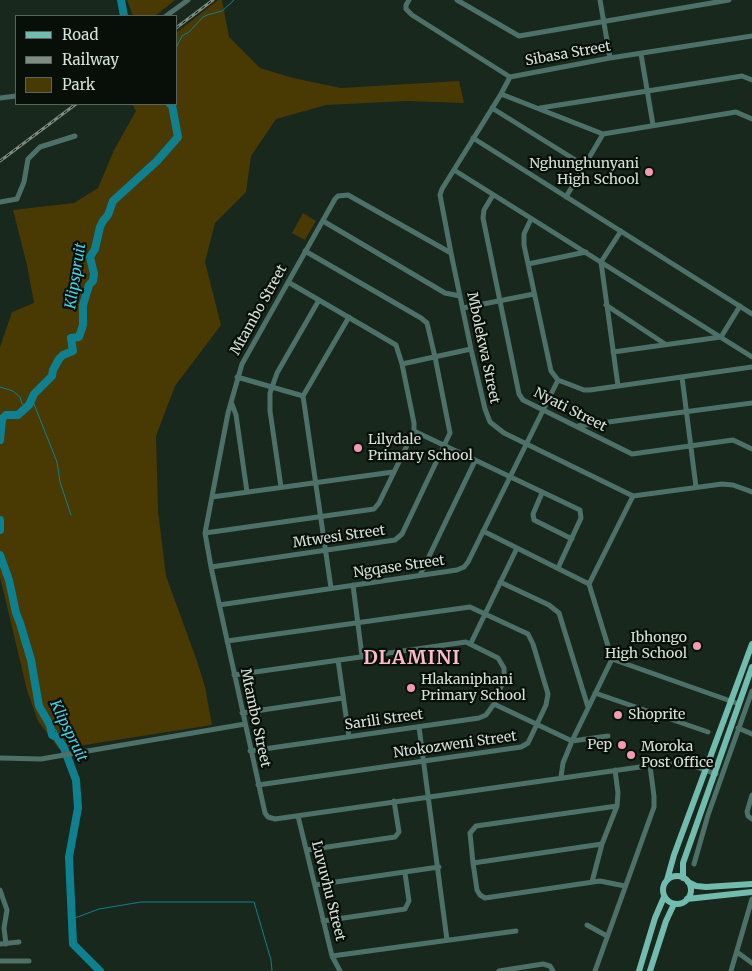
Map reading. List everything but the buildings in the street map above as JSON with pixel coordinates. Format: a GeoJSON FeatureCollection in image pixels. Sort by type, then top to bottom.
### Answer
{"type":"FeatureCollection","features":[{"type":"Feature","properties":{"kind":"main road"},"geometry":{"type":"LineString","coordinates":[[638,971],[674,855],[752,644]]}},
{"type":"Feature","properties":{"kind":"main road"},"geometry":{"type":"LineString","coordinates":[[687,899],[691,891],[686,880],[683,863],[716,774],[752,667]]}},
{"type":"Feature","properties":{"kind":"main road"},"geometry":{"type":"LineString","coordinates":[[667,880],[675,876],[696,886],[706,888],[752,884]]}},
{"type":"Feature","properties":{"kind":"main road"},"geometry":{"type":"LineString","coordinates":[[663,893],[669,902],[674,904],[687,899],[752,892]]}},
{"type":"Feature","properties":{"kind":"main road"},"geometry":{"type":"LineString","coordinates":[[650,971],[666,921],[674,904]]}},
{"type":"Feature","properties":{"kind":"street"},"geometry":{"type":"LineString","coordinates":[[167,15],[188,0]]}},
{"type":"Feature","properties":{"kind":"street","name":"Sibasa Street"},"geometry":{"type":"LineString","coordinates":[[409,0],[406,5],[407,10],[510,76],[752,36]]}},
{"type":"Feature","properties":{"kind":"street"},"geometry":{"type":"LineString","coordinates":[[457,0],[519,36],[729,0]]}},
{"type":"Feature","properties":{"kind":"street"},"geometry":{"type":"LineString","coordinates":[[600,0],[610,58]]}},
{"type":"Feature","properties":{"kind":"street"},"geometry":{"type":"LineString","coordinates":[[640,54],[653,125]]}},
{"type":"Feature","properties":{"kind":"street","name":"Mbolekwa Street"},"geometry":{"type":"LineString","coordinates":[[510,76],[440,195],[450,253],[485,409],[490,422],[498,429],[633,496]]}},
{"type":"Feature","properties":{"kind":"street"},"geometry":{"type":"LineString","coordinates":[[540,108],[736,76],[752,80]]}},
{"type":"Feature","properties":{"kind":"street"},"geometry":{"type":"LineString","coordinates":[[501,94],[603,134],[736,112],[752,119]]}},
{"type":"Feature","properties":{"kind":"street"},"geometry":{"type":"LineString","coordinates":[[0,98],[15,96]]}},
{"type":"Feature","properties":{"kind":"street"},"geometry":{"type":"LineString","coordinates":[[558,116],[561,106]]}},
{"type":"Feature","properties":{"kind":"street"},"geometry":{"type":"LineString","coordinates":[[492,108],[585,166]]}},
{"type":"Feature","properties":{"kind":"street"},"geometry":{"type":"LineString","coordinates":[[566,197],[603,134]]}},
{"type":"Feature","properties":{"kind":"street"},"geometry":{"type":"LineString","coordinates":[[0,202],[17,199],[24,182],[28,159],[40,147],[75,136]]}},
{"type":"Feature","properties":{"kind":"street"},"geometry":{"type":"LineString","coordinates":[[473,138],[752,314]]}},
{"type":"Feature","properties":{"kind":"street"},"geometry":{"type":"LineString","coordinates":[[454,170],[752,357]]}},
{"type":"Feature","properties":{"kind":"street","name":"Mtambo Street"},"geometry":{"type":"LineString","coordinates":[[450,253],[348,195],[338,196],[248,351],[237,378],[228,414],[206,533],[211,567],[263,810],[268,817],[274,819],[560,777],[682,762],[716,774]]}},
{"type":"Feature","properties":{"kind":"street","name":"Nyati Street"},"geometry":{"type":"LineString","coordinates":[[494,195],[484,210],[483,218],[519,394],[523,400],[632,454],[733,440],[752,449]]}},
{"type":"Feature","properties":{"kind":"street"},"geometry":{"type":"LineString","coordinates":[[531,219],[523,238],[551,371],[558,380],[584,390],[752,367]]}},
{"type":"Feature","properties":{"kind":"street"},"geometry":{"type":"LineString","coordinates":[[322,221],[446,293],[460,296]]}},
{"type":"Feature","properties":{"kind":"street"},"geometry":{"type":"LineString","coordinates":[[618,386],[601,262],[621,231]]}},
{"type":"Feature","properties":{"kind":"street","name":"Mtwesi Street"},"geometry":{"type":"LineString","coordinates":[[211,567],[388,542],[399,538],[450,433],[429,328],[425,321],[305,251]]}},
{"type":"Feature","properties":{"kind":"street"},"geometry":{"type":"LineString","coordinates":[[528,264],[586,252]]}},
{"type":"Feature","properties":{"kind":"street"},"geometry":{"type":"LineString","coordinates":[[206,533],[374,508],[379,503],[414,431],[402,364],[397,348],[392,342],[288,282]]}},
{"type":"Feature","properties":{"kind":"street"},"geometry":{"type":"LineString","coordinates":[[463,308],[534,294]]}},
{"type":"Feature","properties":{"kind":"street"},"geometry":{"type":"LineString","coordinates":[[281,487],[269,398],[285,359],[319,300]]}},
{"type":"Feature","properties":{"kind":"street"},"geometry":{"type":"LineString","coordinates":[[606,305],[665,344]]}},
{"type":"Feature","properties":{"kind":"street"},"geometry":{"type":"LineString","coordinates":[[721,337],[740,306]]}},
{"type":"Feature","properties":{"kind":"street"},"geometry":{"type":"LineString","coordinates":[[331,588],[303,396],[349,317]]}},
{"type":"Feature","properties":{"kind":"street"},"geometry":{"type":"LineString","coordinates":[[613,352],[721,337]]}},
{"type":"Feature","properties":{"kind":"street"},"geometry":{"type":"LineString","coordinates":[[402,364],[471,350]]}},
{"type":"Feature","properties":{"kind":"street"},"geometry":{"type":"LineString","coordinates":[[682,377],[696,487]]}},
{"type":"Feature","properties":{"kind":"street"},"geometry":{"type":"LineString","coordinates":[[237,378],[303,396]]}},
{"type":"Feature","properties":{"kind":"street","name":"Ngqase Street"},"geometry":{"type":"LineString","coordinates":[[219,605],[420,576],[457,570],[464,567],[558,380]]}},
{"type":"Feature","properties":{"kind":"street"},"geometry":{"type":"LineString","coordinates":[[578,426],[752,403]]}},
{"type":"Feature","properties":{"kind":"street"},"geometry":{"type":"LineString","coordinates":[[232,404],[236,415],[247,492]]}},
{"type":"Feature","properties":{"kind":"street"},"geometry":{"type":"LineString","coordinates":[[414,431],[580,510],[582,518],[558,568]]}},
{"type":"Feature","properties":{"kind":"street"},"geometry":{"type":"LineString","coordinates":[[420,576],[475,461]]}},
{"type":"Feature","properties":{"kind":"street"},"geometry":{"type":"LineString","coordinates":[[212,497],[393,472]]}},
{"type":"Feature","properties":{"kind":"street"},"geometry":{"type":"LineString","coordinates":[[560,777],[562,763],[612,659],[589,584],[633,496],[722,484],[733,485],[752,492]]}},
{"type":"Feature","properties":{"kind":"street"},"geometry":{"type":"LineString","coordinates":[[542,493],[533,514],[534,520],[572,539]]}},
{"type":"Feature","properties":{"kind":"street"},"geometry":{"type":"LineString","coordinates":[[483,531],[589,584]]}},
{"type":"Feature","properties":{"kind":"street"},"geometry":{"type":"LineString","coordinates":[[471,643],[517,548]]}},
{"type":"Feature","properties":{"kind":"street"},"geometry":{"type":"LineString","coordinates":[[500,582],[549,605],[559,613],[588,707]]}},
{"type":"Feature","properties":{"kind":"street"},"geometry":{"type":"LineString","coordinates":[[353,585],[362,656]]}},
{"type":"Feature","properties":{"kind":"street","name":"Ntokozweni Street"},"geometry":{"type":"LineString","coordinates":[[227,641],[467,607],[485,613],[528,634],[532,639],[548,697],[528,743],[521,747],[258,784]]}},
{"type":"Feature","properties":{"kind":"street"},"geometry":{"type":"LineString","coordinates":[[234,675],[466,642],[498,658],[504,668],[504,679],[494,704],[572,741],[608,736]]}},
{"type":"Feature","properties":{"kind":"street"},"geometry":{"type":"LineString","coordinates":[[612,659],[739,704]]}},
{"type":"Feature","properties":{"kind":"street"},"geometry":{"type":"LineString","coordinates":[[338,660],[349,737]]}},
{"type":"Feature","properties":{"kind":"street"},"geometry":{"type":"LineString","coordinates":[[694,864],[708,815],[752,691]]}},
{"type":"Feature","properties":{"kind":"street"},"geometry":{"type":"LineString","coordinates":[[595,693],[708,732]]}},
{"type":"Feature","properties":{"kind":"street"},"geometry":{"type":"LineString","coordinates":[[242,713],[343,698]]}},
{"type":"Feature","properties":{"kind":"street","name":"Sarili Street"},"geometry":{"type":"LineString","coordinates":[[250,751],[479,718],[486,715],[494,704]]}},
{"type":"Feature","properties":{"kind":"street"},"geometry":{"type":"LineString","coordinates":[[0,758],[33,760],[63,756],[245,724]]}},
{"type":"Feature","properties":{"kind":"street"},"geometry":{"type":"LineString","coordinates":[[419,727],[448,940]]}},
{"type":"Feature","properties":{"kind":"street"},"geometry":{"type":"LineString","coordinates":[[738,728],[752,734]]}},
{"type":"Feature","properties":{"kind":"street"},"geometry":{"type":"LineString","coordinates":[[595,971],[654,807],[650,766]]}},
{"type":"Feature","properties":{"kind":"street"},"geometry":{"type":"LineString","coordinates":[[592,882],[602,844],[617,806],[618,793],[615,770]]}},
{"type":"Feature","properties":{"kind":"street"},"geometry":{"type":"LineString","coordinates":[[752,795],[747,814],[752,819]]}},
{"type":"Feature","properties":{"kind":"street"},"geometry":{"type":"LineString","coordinates":[[307,850],[395,837],[398,832],[394,801]]}},
{"type":"Feature","properties":{"kind":"street"},"geometry":{"type":"LineString","coordinates":[[617,806],[476,826],[470,833],[477,890],[482,897],[489,898],[592,882],[608,882],[624,886]]}},
{"type":"Feature","properties":{"kind":"street","name":"Luvuvhu Street"},"geometry":{"type":"LineString","coordinates":[[298,816],[332,956],[340,971]]}},
{"type":"Feature","properties":{"kind":"street"},"geometry":{"type":"LineString","coordinates":[[473,863],[602,844]]}},
{"type":"Feature","properties":{"kind":"street"},"geometry":{"type":"LineString","coordinates":[[315,885],[439,867]]}},
{"type":"Feature","properties":{"kind":"street"},"geometry":{"type":"LineString","coordinates":[[323,921],[405,909],[409,901],[405,873]]}},
{"type":"Feature","properties":{"kind":"street"},"geometry":{"type":"LineString","coordinates":[[0,890],[6,908],[3,916],[3,944],[19,942]]}},
{"type":"Feature","properties":{"kind":"street"},"geometry":{"type":"LineString","coordinates":[[731,971],[752,899]]}},
{"type":"Feature","properties":{"kind":"street"},"geometry":{"type":"LineString","coordinates":[[587,925],[607,936]]}},
{"type":"Feature","properties":{"kind":"street"},"geometry":{"type":"LineString","coordinates":[[332,956],[516,931]]}},
{"type":"Feature","properties":{"kind":"street"},"geometry":{"type":"LineString","coordinates":[[737,952],[752,963]]}},
{"type":"Feature","properties":{"kind":"street"},"geometry":{"type":"LineString","coordinates":[[0,961],[29,961]]}},
{"type":"Feature","properties":{"kind":"street"},"geometry":{"type":"LineString","coordinates":[[499,971],[543,964],[550,966],[553,971]]}},
{"type":"Feature","properties":{"kind":"green space"},"geometry":{"type":"Polygon","coordinates":[[[127,0],[175,0],[156,15],[133,15],[127,0]]]}},
{"type":"Feature","properties":{"kind":"green space"},"geometry":{"type":"Polygon","coordinates":[[[218,0],[222,0],[229,37],[260,68],[293,78],[341,88],[459,81],[464,103],[407,101],[326,105],[276,119],[251,156],[246,192],[215,223],[205,262],[221,325],[175,386],[156,436],[158,511],[166,576],[197,661],[205,687],[212,725],[59,749],[38,721],[27,690],[0,577],[0,347],[12,312],[34,303],[27,265],[13,210],[74,203],[98,188],[114,150],[136,111],[133,105],[178,105],[178,31],[218,0]]]}},
{"type":"Feature","properties":{"kind":"green space"},"geometry":{"type":"Polygon","coordinates":[[[303,213],[316,221],[305,240],[292,233],[303,213]]]}},
{"type":"Feature","properties":{"kind":"waterway","name":"Klipspruit"},"geometry":{"type":"LineString","coordinates":[[121,0],[124,15]]}},
{"type":"Feature","properties":{"kind":"waterway"},"geometry":{"type":"LineString","coordinates":[[178,44],[182,36],[189,32],[203,17],[222,11],[234,0]]}},
{"type":"Feature","properties":{"kind":"waterway","name":"Klipspruit"},"geometry":{"type":"LineString","coordinates":[[0,440],[2,419],[6,415],[18,415],[29,405],[34,394],[52,376],[59,359],[73,351],[71,338],[79,337],[83,325],[83,305],[94,274],[90,257],[95,249],[100,227],[108,215],[113,201],[157,161],[178,137],[172,105]]}},
{"type":"Feature","properties":{"kind":"waterway"},"geometry":{"type":"LineString","coordinates":[[0,387],[13,391],[20,397],[22,404],[29,405]]}},
{"type":"Feature","properties":{"kind":"waterway"},"geometry":{"type":"LineString","coordinates":[[32,399],[57,462],[60,482],[71,515]]}},
{"type":"Feature","properties":{"kind":"waterway","name":"Klipspruit"},"geometry":{"type":"LineString","coordinates":[[0,520],[0,530]]}},
{"type":"Feature","properties":{"kind":"waterway","name":"Klipspruit"},"geometry":{"type":"LineString","coordinates":[[0,555],[9,580],[16,613],[31,660],[39,706],[50,725],[52,735],[57,737],[64,748],[76,780],[78,808],[69,857],[73,944],[100,971]]}},
{"type":"Feature","properties":{"kind":"waterway","name":"Klipspruit"},"geometry":{"type":"LineString","coordinates":[[36,690],[40,695],[39,707]]}},
{"type":"Feature","properties":{"kind":"waterway"},"geometry":{"type":"LineString","coordinates":[[49,723],[56,730],[58,738]]}},
{"type":"Feature","properties":{"kind":"waterway"},"geometry":{"type":"LineString","coordinates":[[72,919],[99,909],[141,902],[254,902],[271,960],[272,971]]}},
{"type":"Feature","properties":{"kind":"railway"},"geometry":{"type":"LineString","coordinates":[[178,26],[213,0]]}},
{"type":"Feature","properties":{"kind":"railway"},"geometry":{"type":"LineString","coordinates":[[0,161],[75,105]]}},
{"type":"Feature","properties":{"kind":"place","name":"Nghunghunyani High School"},"geometry":{"type":"Point","coordinates":[649,172]}},
{"type":"Feature","properties":{"kind":"place","name":"Lilydale Primary School"},"geometry":{"type":"Point","coordinates":[358,448]}},
{"type":"Feature","properties":{"kind":"place","name":"Ibhongo High School"},"geometry":{"type":"Point","coordinates":[697,646]}},
{"type":"Feature","properties":{"kind":"place","name":"Hlakaniphani Primary School"},"geometry":{"type":"Point","coordinates":[411,688]}},
{"type":"Feature","properties":{"kind":"place","name":"Shoprite"},"geometry":{"type":"Point","coordinates":[618,715]}},
{"type":"Feature","properties":{"kind":"place","name":"Pep"},"geometry":{"type":"Point","coordinates":[622,745]}},
{"type":"Feature","properties":{"kind":"place","name":"Moroka Post Office"},"geometry":{"type":"Point","coordinates":[631,755]}},
{"type":"Feature","properties":{"kind":"district","name":"DLAMINI"},"geometry":{"type":"Point","coordinates":[412,659]}}]}
